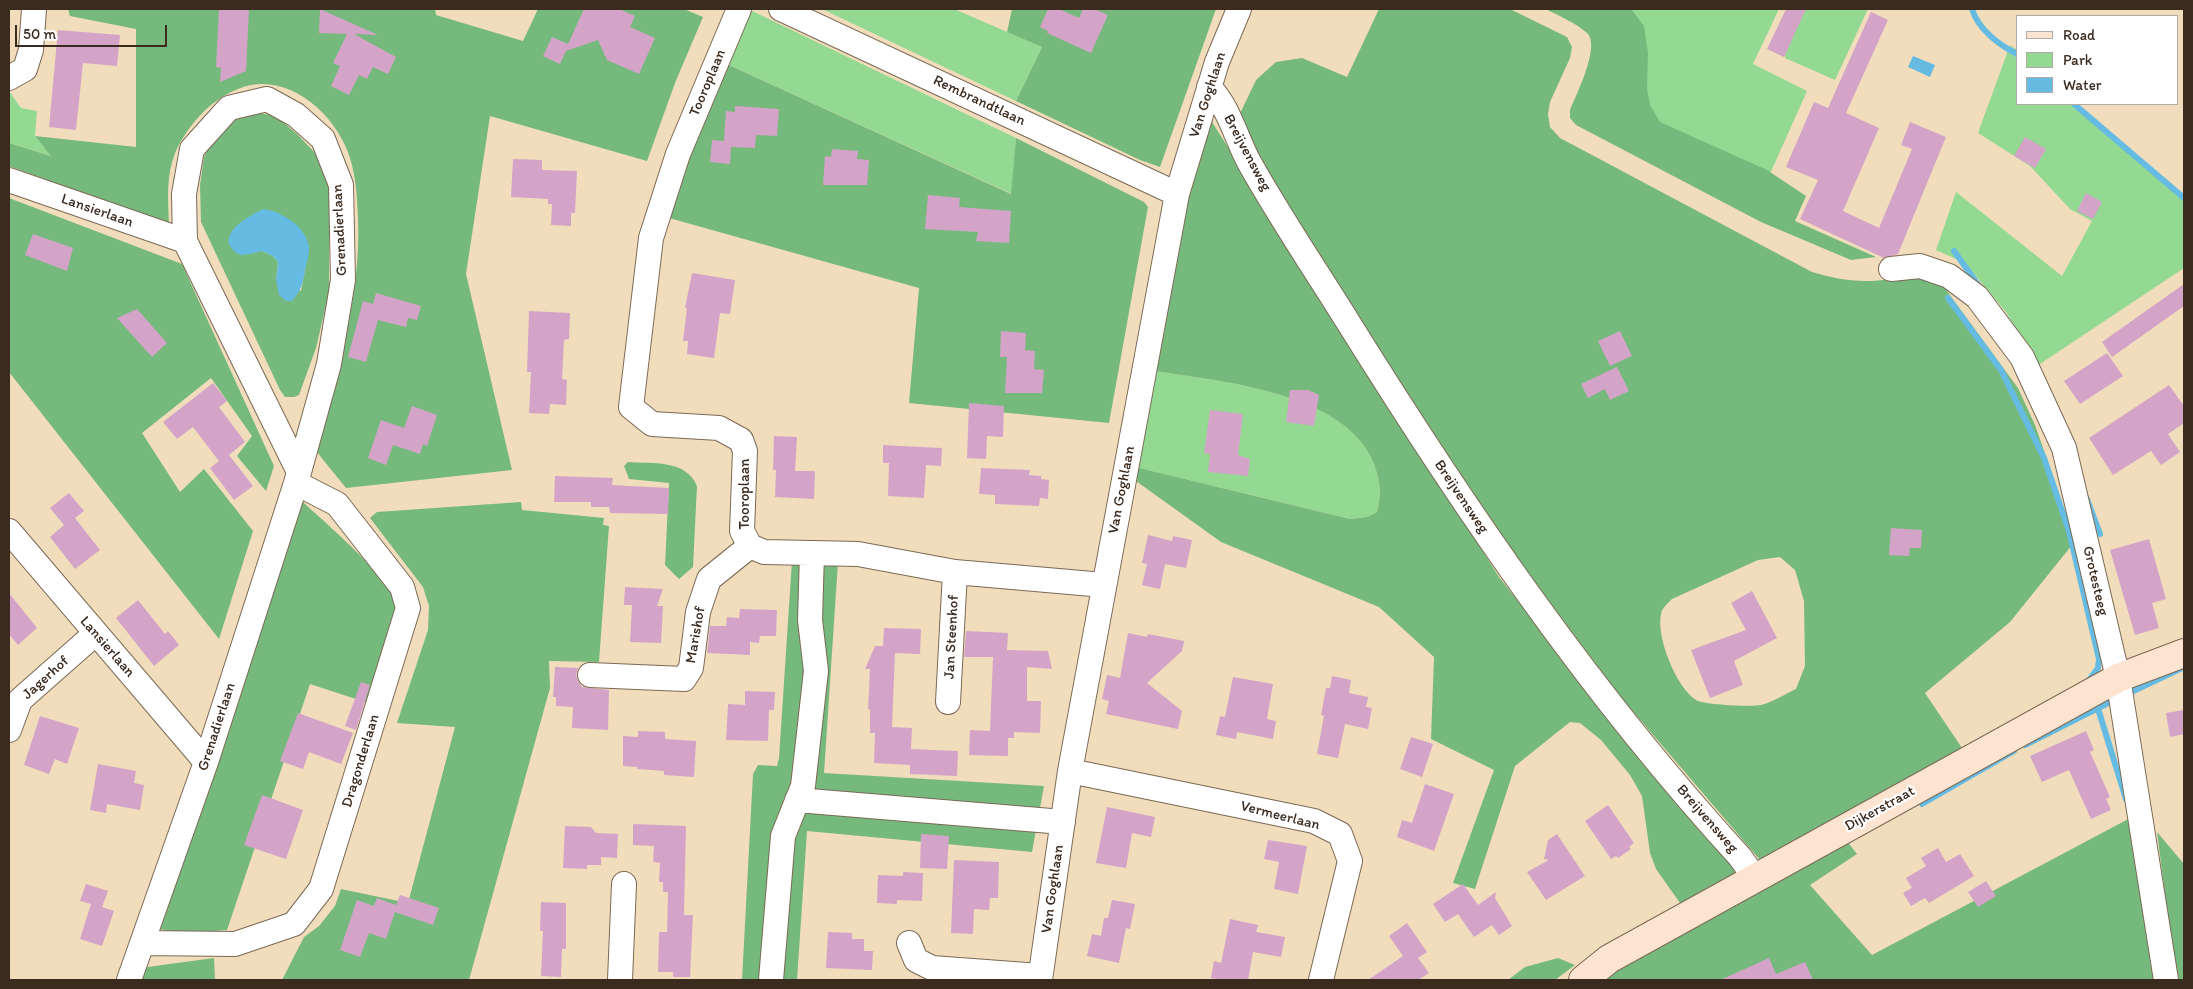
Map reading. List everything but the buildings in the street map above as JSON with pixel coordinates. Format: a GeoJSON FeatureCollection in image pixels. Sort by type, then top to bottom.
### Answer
{"type":"FeatureCollection","features":[{"type":"Feature","properties":{"kind":"street"},"geometry":{"type":"LineString","coordinates":[[9,78],[25,69],[31,50],[34,9]]}},
{"type":"Feature","properties":{"kind":"street","name":"Tooroplaan"},"geometry":{"type":"LineString","coordinates":[[739,9],[678,154],[651,238],[631,407],[652,424],[719,428],[741,440],[745,450],[742,531],[750,546],[764,552],[858,554],[955,572],[1104,585]]}},
{"type":"Feature","properties":{"kind":"street","name":"Rembrandtlaan"},"geometry":{"type":"LineString","coordinates":[[781,9],[1177,194]]}},
{"type":"Feature","properties":{"kind":"street","name":"Van Goghlaan"},"geometry":{"type":"LineString","coordinates":[[1040,978],[1070,770],[1177,194],[1217,62],[1239,9]]}},
{"type":"Feature","properties":{"kind":"street","name":"Breijvensweg"},"geometry":{"type":"LineString","coordinates":[[1209,87],[1218,96],[1248,161],[1348,323],[1504,561],[1633,734],[1740,857],[1755,878]]}},
{"type":"Feature","properties":{"kind":"street","name":"Grenadierlaan"},"geometry":{"type":"LineString","coordinates":[[129,980],[206,762],[298,478],[329,364],[343,280],[341,185],[323,139],[296,115],[266,99],[229,108],[192,149],[184,194],[185,242],[298,478]]}},
{"type":"Feature","properties":{"kind":"street","name":"Lansierlaan"},"geometry":{"type":"LineString","coordinates":[[9,180],[185,242]]}},
{"type":"Feature","properties":{"kind":"street","name":"Grotesteeg"},"geometry":{"type":"LineString","coordinates":[[1891,269],[1920,266],[1949,276],[1977,297],[2022,357],[2064,448],[2118,678],[2166,980]]}},
{"type":"Feature","properties":{"kind":"street","name":"Dragonderlaan"},"geometry":{"type":"LineString","coordinates":[[143,944],[235,944],[294,924],[322,889],[408,608],[402,587],[337,504],[298,478]]}},
{"type":"Feature","properties":{"kind":"street","name":"Lansierlaan"},"geometry":{"type":"LineString","coordinates":[[9,532],[206,762]]}},
{"type":"Feature","properties":{"kind":"street","name":"Marishof"},"geometry":{"type":"LineString","coordinates":[[590,675],[684,679],[691,668],[698,612],[708,579],[750,546]]}},
{"type":"Feature","properties":{"kind":"street"},"geometry":{"type":"LineString","coordinates":[[771,980],[783,836],[803,786],[816,671],[810,620],[812,553]]}},
{"type":"Feature","properties":{"kind":"street","name":"Jan Steenhof"},"geometry":{"type":"LineString","coordinates":[[948,702],[955,572]]}},
{"type":"Feature","properties":{"kind":"street","name":"Jagerhof"},"geometry":{"type":"LineString","coordinates":[[9,730],[20,700],[96,633]]}},
{"type":"Feature","properties":{"kind":"street","name":"Dijkerstraat"},"geometry":{"type":"LineString","coordinates":[[1584,980],[1609,959],[2118,678],[2184,653]]}},
{"type":"Feature","properties":{"kind":"street","name":"Vermeerlaan"},"geometry":{"type":"LineString","coordinates":[[1070,770],[1314,821],[1340,834],[1350,862],[1321,980]]}},
{"type":"Feature","properties":{"kind":"street"},"geometry":{"type":"LineString","coordinates":[[797,800],[1063,822]]}},
{"type":"Feature","properties":{"kind":"street"},"geometry":{"type":"LineString","coordinates":[[620,980],[624,884]]}},
{"type":"Feature","properties":{"kind":"street"},"geometry":{"type":"LineString","coordinates":[[910,943],[916,960],[932,968],[1040,978]]}},
{"type":"Feature","properties":{"kind":"green space"},"geometry":{"type":"Polygon","coordinates":[[[68,9],[435,9],[436,15],[523,41],[538,9],[684,9],[703,17],[675,83],[647,161],[490,116],[466,274],[512,470],[346,488],[312,446],[339,362],[352,306],[358,248],[358,218],[354,172],[344,143],[336,129],[325,116],[299,94],[268,84],[251,85],[227,94],[205,110],[181,141],[172,162],[168,188],[169,224],[9,166],[9,143],[51,156],[35,136],[136,147],[136,29],[70,16],[68,9]]]}},
{"type":"Feature","properties":{"kind":"green space"},"geometry":{"type":"Polygon","coordinates":[[[748,9],[1016,138],[1012,194],[720,61],[748,9]]]}},
{"type":"Feature","properties":{"kind":"green space"},"geometry":{"type":"Polygon","coordinates":[[[822,9],[954,9],[1042,47],[1016,101],[822,9]]]}},
{"type":"Feature","properties":{"kind":"green space"},"geometry":{"type":"Polygon","coordinates":[[[1012,9],[1216,9],[1160,167],[1140,160],[1016,101],[1042,47],[1007,32],[1012,9]]]}},
{"type":"Feature","properties":{"kind":"green space"},"geometry":{"type":"Polygon","coordinates":[[[1379,9],[1510,9],[1567,37],[1572,47],[1570,58],[1550,102],[1548,114],[1550,127],[1560,138],[1812,272],[1852,280],[1875,281],[1922,278],[1941,283],[2018,388],[2035,425],[2056,485],[2072,545],[2010,622],[1925,693],[1962,748],[1760,860],[1607,681],[1542,600],[1468,491],[1236,122],[1256,80],[1276,62],[1302,58],[1347,77],[1379,9]],[[1780,557],[1758,560],[1672,599],[1664,608],[1660,624],[1669,661],[1681,684],[1696,700],[1718,704],[1756,706],[1770,702],[1796,689],[1805,666],[1804,601],[1795,570],[1780,557]]]}},
{"type":"Feature","properties":{"kind":"green space"},"geometry":{"type":"Polygon","coordinates":[[[1546,9],[1631,9],[1644,26],[1648,53],[1647,88],[1650,105],[1660,122],[1767,170],[1806,196],[1795,221],[1876,257],[1851,260],[1761,222],[1576,125],[1570,118],[1570,110],[1586,71],[1591,39],[1578,26],[1546,9]]]}},
{"type":"Feature","properties":{"kind":"green space"},"geometry":{"type":"Polygon","coordinates":[[[1615,9],[1779,9],[1753,64],[1807,91],[1761,194],[1635,131],[1615,9]]]}},
{"type":"Feature","properties":{"kind":"green space"},"geometry":{"type":"Polygon","coordinates":[[[1806,9],[1868,9],[1835,80],[1785,58],[1785,51],[1806,9]]]}},
{"type":"Feature","properties":{"kind":"green space"},"geometry":{"type":"Polygon","coordinates":[[[2010,45],[2016,49],[2016,105],[2079,105],[2184,199],[2184,268],[2037,366],[2006,312],[1965,263],[1936,250],[1956,192],[2062,276],[2092,221],[2070,209],[2030,166],[1978,133],[2010,45]]]}},
{"type":"Feature","properties":{"kind":"green space"},"geometry":{"type":"Polygon","coordinates":[[[720,61],[1011,194],[1016,138],[1144,202],[1148,207],[1109,423],[909,403],[919,288],[662,216],[720,61]]]}},
{"type":"Feature","properties":{"kind":"green space"},"geometry":{"type":"Polygon","coordinates":[[[9,91],[21,108],[37,111],[35,136],[52,156],[9,143],[9,91]]]}},
{"type":"Feature","properties":{"kind":"green space"},"geometry":{"type":"Polygon","coordinates":[[[257,112],[277,117],[317,155],[329,187],[329,292],[316,348],[299,395],[294,397],[285,397],[280,390],[201,222],[200,185],[204,157],[213,137],[232,119],[257,112]],[[303,234],[262,251],[273,256],[278,262],[276,280],[301,291],[309,247],[303,234]]]}},
{"type":"Feature","properties":{"kind":"green space"},"geometry":{"type":"Polygon","coordinates":[[[1207,114],[1499,577],[1589,692],[1740,871],[1680,903],[1656,869],[1650,853],[1642,796],[1630,775],[1601,740],[1580,723],[1570,722],[1515,766],[1475,889],[1453,883],[1494,770],[1431,739],[1434,657],[1379,607],[1221,542],[1129,476],[1131,466],[1350,519],[1367,517],[1377,512],[1379,505],[1380,488],[1374,464],[1359,439],[1336,420],[1307,405],[1275,393],[1208,379],[1148,370],[1207,114]]]}},
{"type":"Feature","properties":{"kind":"green space"},"geometry":{"type":"Polygon","coordinates":[[[9,198],[182,264],[274,466],[266,491],[237,456],[252,436],[211,378],[142,433],[180,492],[204,469],[253,531],[219,639],[9,372],[9,198]]]}},
{"type":"Feature","properties":{"kind":"green space"},"geometry":{"type":"Polygon","coordinates":[[[1148,370],[1208,379],[1275,393],[1307,405],[1336,420],[1359,439],[1374,464],[1380,488],[1377,512],[1367,517],[1350,519],[1131,466],[1148,370]]]}},
{"type":"Feature","properties":{"kind":"green space"},"geometry":{"type":"Polygon","coordinates":[[[628,462],[657,463],[677,467],[692,477],[697,486],[693,567],[679,579],[665,565],[669,483],[629,479],[624,466],[628,462]]]}},
{"type":"Feature","properties":{"kind":"green space"},"geometry":{"type":"Polygon","coordinates":[[[296,496],[368,564],[392,593],[397,604],[397,614],[392,639],[368,703],[310,684],[227,930],[187,933],[151,928],[296,496]]]}},
{"type":"Feature","properties":{"kind":"green space"},"geometry":{"type":"Polygon","coordinates":[[[521,502],[522,510],[604,518],[603,525],[609,526],[599,662],[549,661],[550,688],[469,980],[282,980],[304,937],[319,926],[335,906],[341,889],[408,903],[455,727],[397,723],[428,630],[429,606],[423,587],[370,518],[377,512],[521,502]]]}},
{"type":"Feature","properties":{"kind":"green space"},"geometry":{"type":"Polygon","coordinates":[[[792,561],[838,562],[824,773],[1044,786],[1032,852],[807,831],[797,980],[742,980],[753,774],[758,765],[777,766],[779,758],[792,561]]]}},
{"type":"Feature","properties":{"kind":"green space"},"geometry":{"type":"Polygon","coordinates":[[[2134,816],[2158,980],[1595,980],[1847,841],[1857,854],[1810,885],[1872,955],[2134,816]]]}},
{"type":"Feature","properties":{"kind":"green space"},"geometry":{"type":"Polygon","coordinates":[[[2157,832],[2184,864],[2184,980],[2176,980],[2157,832]]]}},
{"type":"Feature","properties":{"kind":"green space"},"geometry":{"type":"Polygon","coordinates":[[[214,958],[215,980],[136,980],[140,968],[214,958]]]}},
{"type":"Feature","properties":{"kind":"green space"},"geometry":{"type":"Polygon","coordinates":[[[1558,958],[1575,965],[1555,980],[1508,980],[1525,967],[1558,958]]]}},
{"type":"Feature","properties":{"kind":"water"},"geometry":{"type":"Polygon","coordinates":[[[1913,56],[1935,65],[1930,77],[1908,67],[1913,56]]]}},
{"type":"Feature","properties":{"kind":"water"},"geometry":{"type":"Polygon","coordinates":[[[264,209],[278,213],[292,221],[307,239],[309,252],[303,279],[300,290],[292,301],[286,301],[279,295],[276,280],[278,262],[273,256],[262,251],[241,255],[232,249],[229,243],[229,236],[238,224],[264,209]]]}},
{"type":"Feature","properties":{"kind":"waterway"},"geometry":{"type":"LineString","coordinates":[[1972,9],[1984,30],[2003,46],[2016,53]]}},
{"type":"Feature","properties":{"kind":"waterway"},"geometry":{"type":"LineString","coordinates":[[2075,105],[2184,198]]}},
{"type":"Feature","properties":{"kind":"waterway"},"geometry":{"type":"LineString","coordinates":[[1954,251],[1979,286]]}},
{"type":"Feature","properties":{"kind":"waterway"},"geometry":{"type":"LineString","coordinates":[[1948,298],[2001,370],[2044,458],[2069,531],[2099,659],[2098,668],[2089,680],[2091,684]]}},
{"type":"Feature","properties":{"kind":"waterway"},"geometry":{"type":"LineString","coordinates":[[2087,499],[2100,534]]}},
{"type":"Feature","properties":{"kind":"waterway"},"geometry":{"type":"LineString","coordinates":[[2125,695],[2182,668]]}},
{"type":"Feature","properties":{"kind":"waterway"},"geometry":{"type":"LineString","coordinates":[[2095,699],[2126,799]]}},
{"type":"Feature","properties":{"kind":"waterway"},"geometry":{"type":"LineString","coordinates":[[2025,745],[2116,699]]}},
{"type":"Feature","properties":{"kind":"waterway"},"geometry":{"type":"LineString","coordinates":[[1922,804],[2014,751]]}}]}
